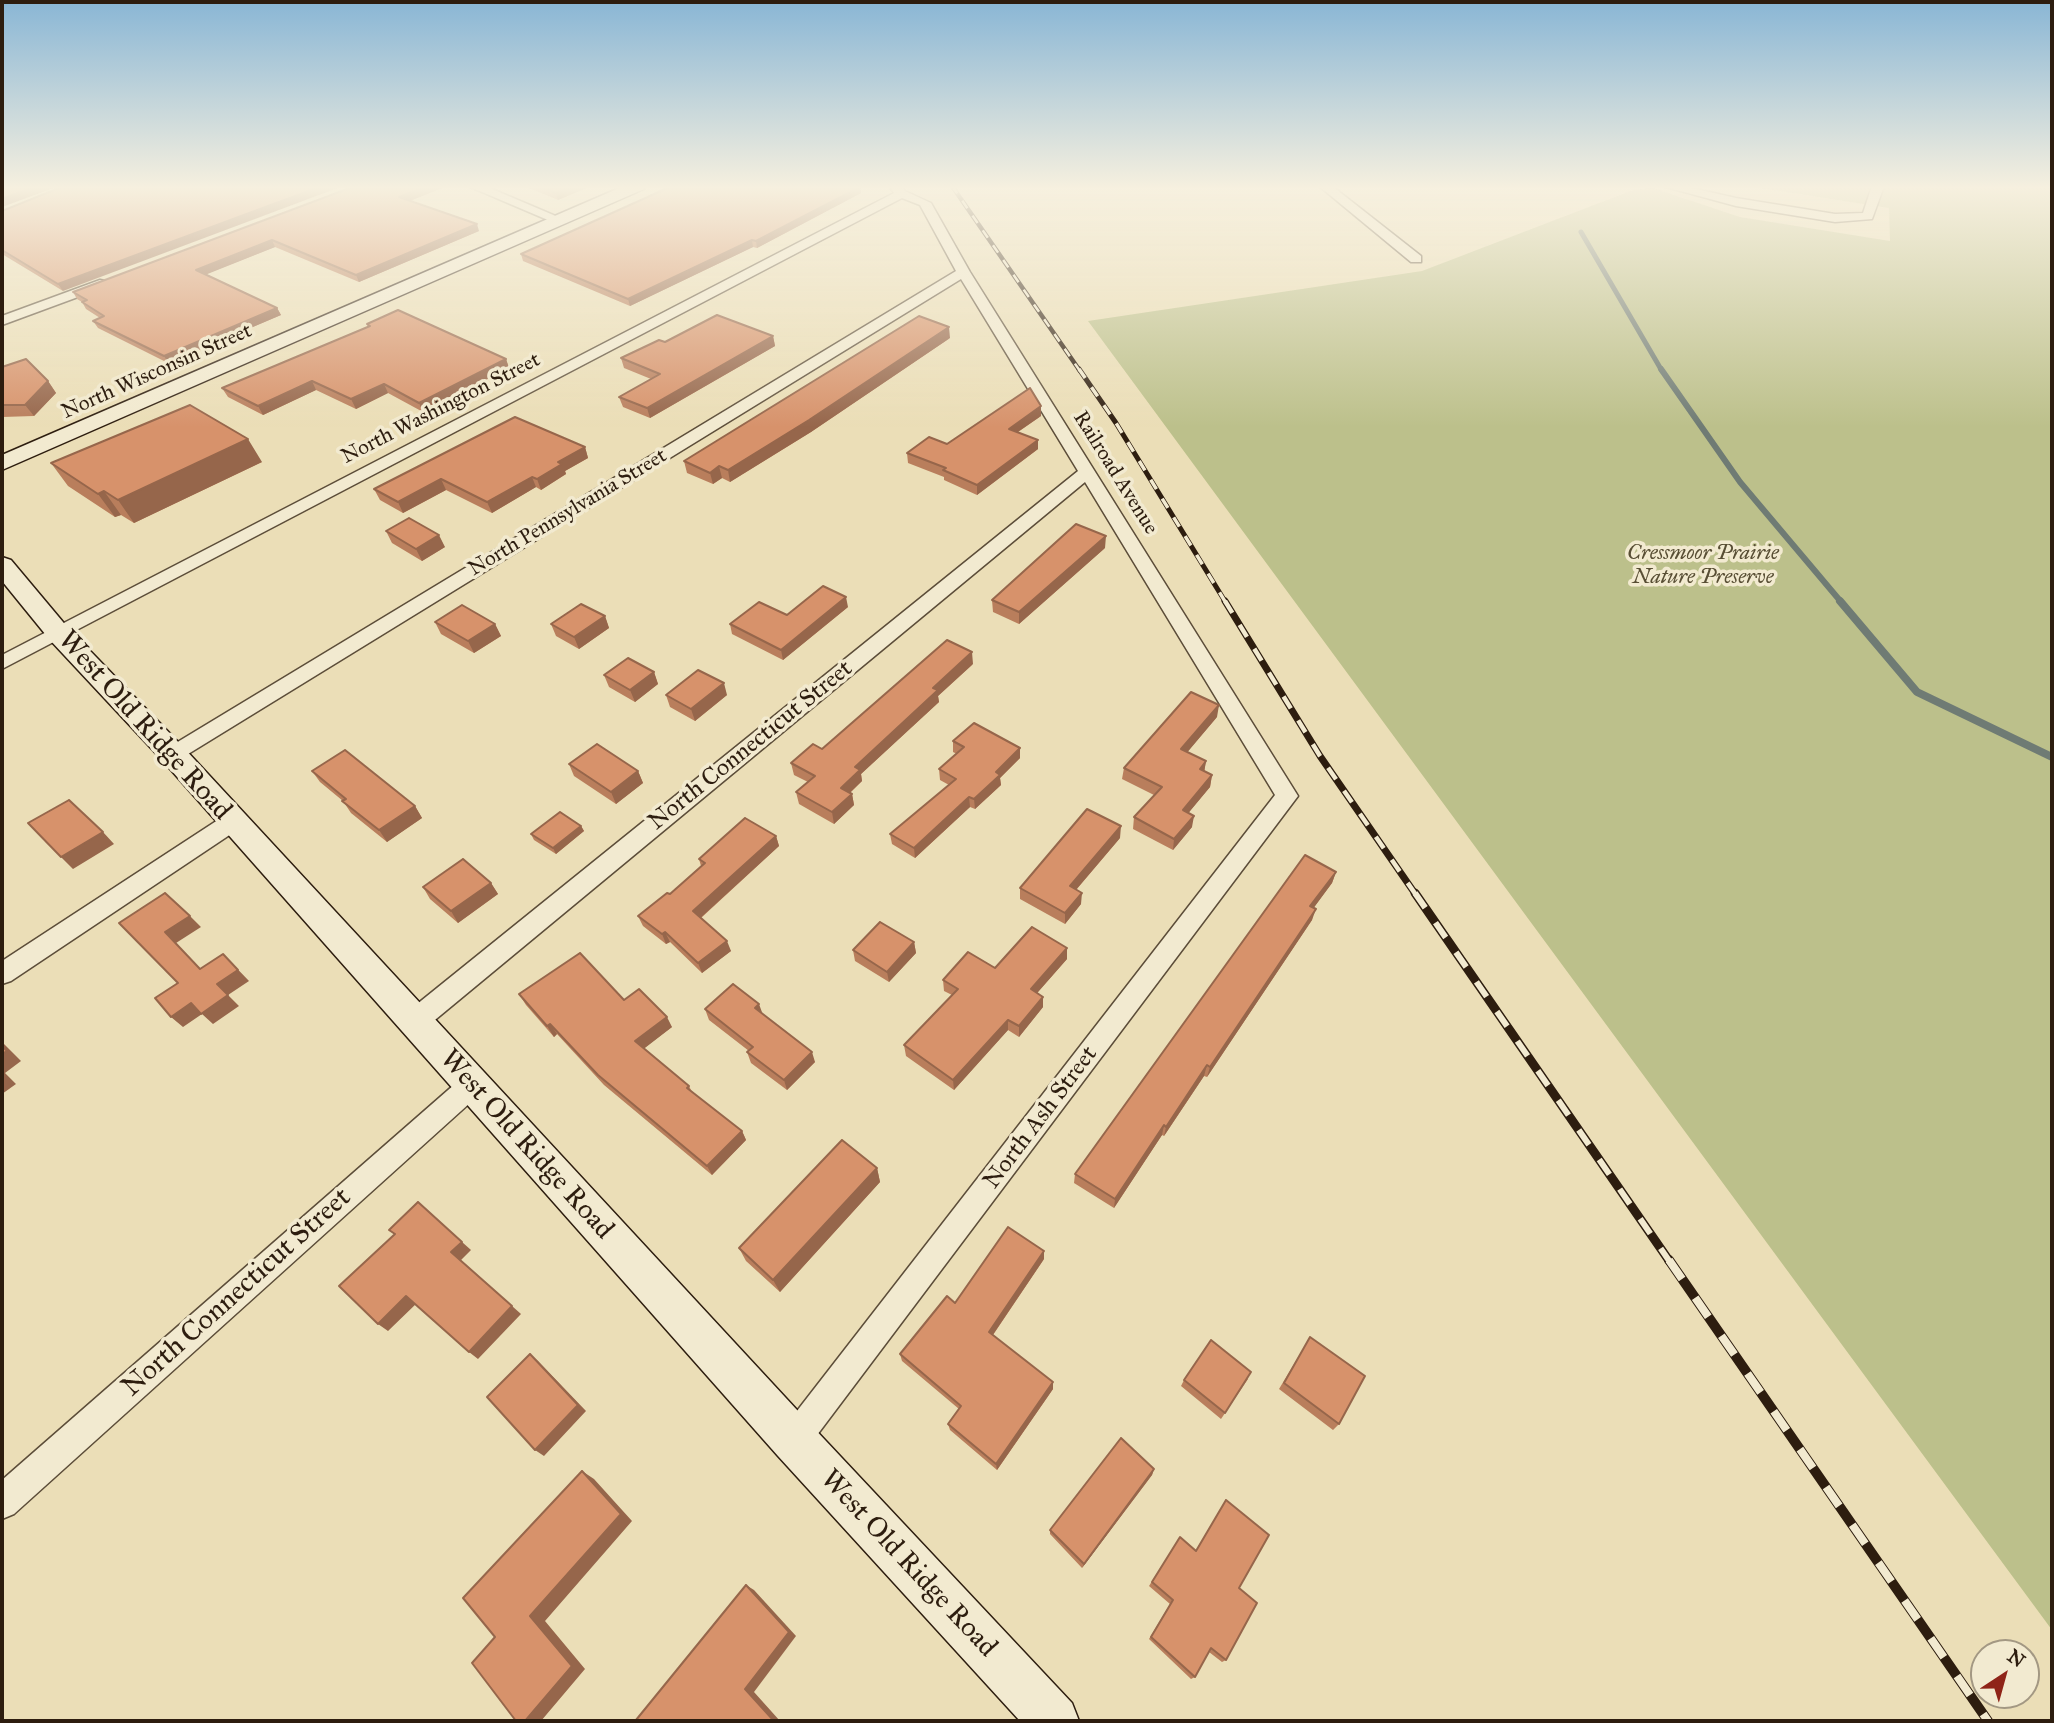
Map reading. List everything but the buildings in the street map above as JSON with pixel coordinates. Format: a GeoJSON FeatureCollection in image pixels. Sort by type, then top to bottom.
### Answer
{"type":"FeatureCollection","features":[{"type":"Feature","properties":{"kind":"street","name":"North Wisconsin Street"},"geometry":{"type":"LineString","coordinates":[[2,463],[453,266]]}},
{"type":"Feature","properties":{"kind":"street","name":"North Washington Street"},"geometry":{"type":"LineString","coordinates":[[2,663],[753,266]]}},
{"type":"Feature","properties":{"kind":"street","name":"Railroad Avenue"},"geometry":{"type":"LineString","coordinates":[[960,266],[1287,796]]}},
{"type":"Feature","properties":{"kind":"street","name":"North Pennsylvania Street"},"geometry":{"type":"LineString","coordinates":[[173,754],[963,272]]}},
{"type":"Feature","properties":{"kind":"street"},"geometry":{"type":"LineString","coordinates":[[2,321],[114,279]]}},
{"type":"Feature","properties":{"kind":"street","name":"North Connecticut Street"},"geometry":{"type":"LineString","coordinates":[[415,1021],[1088,471]]}},
{"type":"Feature","properties":{"kind":"street","name":"West Old Ridge Road"},"geometry":{"type":"LineString","coordinates":[[2,565],[59,634],[173,754],[794,1440],[1054,1721]]}},
{"type":"Feature","properties":{"kind":"street","name":"North Ash Street"},"geometry":{"type":"LineString","coordinates":[[794,1440],[1287,796]]}},
{"type":"Feature","properties":{"kind":"street"},"geometry":{"type":"LineString","coordinates":[[2,974],[232,822]]}},
{"type":"Feature","properties":{"kind":"street","name":"North Connecticut Street"},"geometry":{"type":"LineString","coordinates":[[2,1502],[472,1085]]}},
{"type":"Feature","properties":{"kind":"green space","name":"Cressmoor Prairie Nature Preserve"},"geometry":{"type":"Polygon","coordinates":[[[1434,266],[2052,266],[2052,1630],[1088,321],[1422,271],[1434,266]]]}},
{"type":"Feature","properties":{"kind":"waterway"},"geometry":{"type":"LineString","coordinates":[[1601,266],[1662,371]]}},
{"type":"Feature","properties":{"kind":"waterway"},"geometry":{"type":"LineString","coordinates":[[1661,369],[1740,482],[1842,603]]}},
{"type":"Feature","properties":{"kind":"waterway"},"geometry":{"type":"LineString","coordinates":[[1840,601],[1917,692],[2052,757]]}},
{"type":"Feature","properties":{"kind":"railway"},"geometry":{"type":"LineString","coordinates":[[1008,266],[1080,371]]}},
{"type":"Feature","properties":{"kind":"railway"},"geometry":{"type":"LineString","coordinates":[[1079,369],[1116,423],[1226,603]]}},
{"type":"Feature","properties":{"kind":"railway"},"geometry":{"type":"LineString","coordinates":[[1225,601],[1320,756],[1416,895]]}},
{"type":"Feature","properties":{"kind":"railway"},"geometry":{"type":"LineString","coordinates":[[1415,893],[1670,1262]]}},
{"type":"Feature","properties":{"kind":"railway"},"geometry":{"type":"LineString","coordinates":[[1669,1260],[1988,1721]]}}]}
